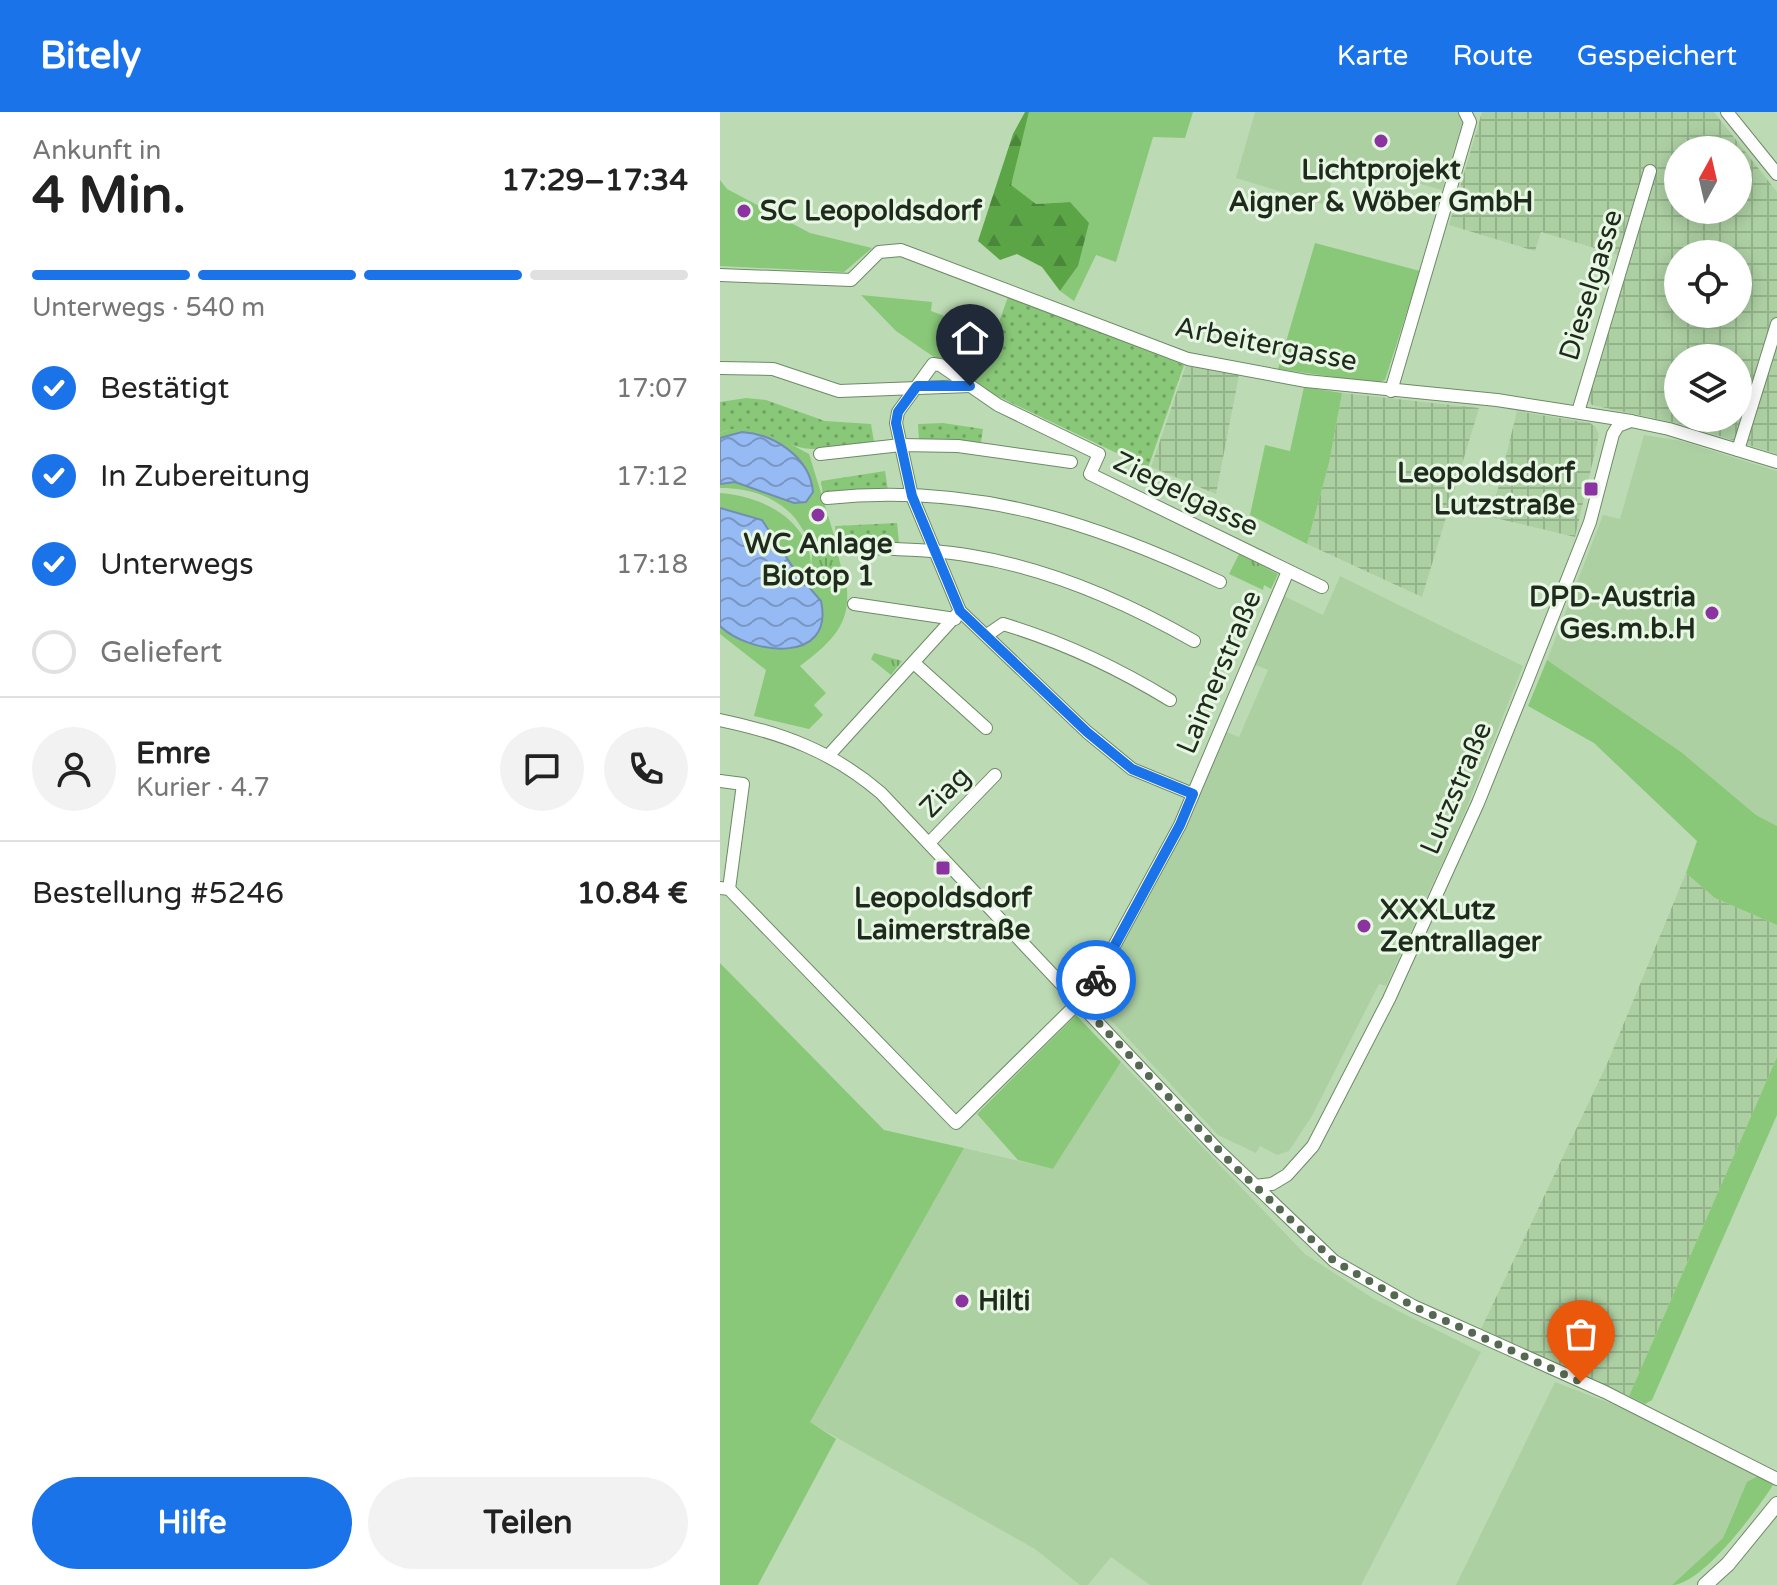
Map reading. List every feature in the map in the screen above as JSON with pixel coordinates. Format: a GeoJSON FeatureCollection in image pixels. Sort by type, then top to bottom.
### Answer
{"type":"FeatureCollection","features":[{"type":"Feature","properties":{"kind":"main road"},"geometry":{"type":"LineString","coordinates":[[1705,1585],[1777,1504]]}},
{"type":"Feature","properties":{"kind":"street"},"geometry":{"type":"LineString","coordinates":[[1391,391],[1470,122],[1465,112]]}},
{"type":"Feature","properties":{"kind":"street"},"geometry":{"type":"LineString","coordinates":[[1727,112],[1777,174]]}},
{"type":"Feature","properties":{"kind":"street","name":"Dieselgasse"},"geometry":{"type":"LineString","coordinates":[[1578,412],[1650,171]]}},
{"type":"Feature","properties":{"kind":"street","name":"Arbeitergasse"},"geometry":{"type":"LineString","coordinates":[[720,275],[851,280],[879,252],[901,250],[1188,359],[1306,381],[1497,400],[1631,421],[1777,462]]}},
{"type":"Feature","properties":{"kind":"street"},"geometry":{"type":"LineString","coordinates":[[1738,450],[1777,324]]}},
{"type":"Feature","properties":{"kind":"street","name":"Ziegelgasse"},"geometry":{"type":"LineString","coordinates":[[917,386],[933,364],[998,405],[1099,454],[1090,474],[1322,587]]}},
{"type":"Feature","properties":{"kind":"street"},"geometry":{"type":"LineString","coordinates":[[720,368],[773,369],[839,391],[970,386]]}},
{"type":"Feature","properties":{"kind":"street"},"geometry":{"type":"LineString","coordinates":[[917,386],[898,412],[901,445],[912,496],[958,615]]}},
{"type":"Feature","properties":{"kind":"street","name":"Lutzstraße"},"geometry":{"type":"LineString","coordinates":[[1255,1186],[1272,1184],[1303,1161],[1389,999],[1478,803],[1528,680],[1590,522],[1613,434],[1618,426],[1631,421]]}},
{"type":"Feature","properties":{"kind":"street"},"geometry":{"type":"LineString","coordinates":[[820,454],[901,445],[983,449],[1071,462]]}},
{"type":"Feature","properties":{"kind":"street"},"geometry":{"type":"LineString","coordinates":[[827,498],[912,496],[994,502],[1042,512],[1119,536],[1220,582]]}},
{"type":"Feature","properties":{"kind":"street"},"geometry":{"type":"LineString","coordinates":[[850,547],[934,551],[987,559],[1112,599],[1194,641]]}},
{"type":"Feature","properties":{"kind":"street","name":"Laimerstraße"},"geometry":{"type":"LineString","coordinates":[[724,888],[956,1123],[1089,992],[1180,825],[1288,571]]}},
{"type":"Feature","properties":{"kind":"street"},"geometry":{"type":"LineString","coordinates":[[854,604],[958,615],[987,635],[1087,732],[1132,769],[1193,794]]}},
{"type":"Feature","properties":{"kind":"street"},"geometry":{"type":"LineString","coordinates":[[829,755],[958,615]]}},
{"type":"Feature","properties":{"kind":"street"},"geometry":{"type":"LineString","coordinates":[[987,635],[1003,624],[1039,635],[1111,665],[1170,700]]}},
{"type":"Feature","properties":{"kind":"street"},"geometry":{"type":"LineString","coordinates":[[914,663],[986,728]]}},
{"type":"Feature","properties":{"kind":"street"},"geometry":{"type":"LineString","coordinates":[[720,720],[799,740],[864,778],[930,842],[1255,1186],[1334,1261],[1372,1285],[1450,1324],[1605,1392],[1777,1479]]}},
{"type":"Feature","properties":{"kind":"street","name":"Ziag"},"geometry":{"type":"LineString","coordinates":[[930,842],[995,775]]}},
{"type":"Feature","properties":{"kind":"street"},"geometry":{"type":"LineString","coordinates":[[720,781],[743,784],[724,888]]}},
{"type":"Feature","properties":{"kind":"shaded area"},"geometry":{"type":"Polygon","coordinates":[[[1255,112],[1459,112],[1463,122],[1442,190],[1338,161],[1325,205],[1236,178],[1255,112]]]}},
{"type":"Feature","properties":{"kind":"shaded area"},"geometry":{"type":"Polygon","coordinates":[[[1482,112],[1714,112],[1733,136],[1664,136],[1664,224],[1752,224],[1752,160],[1777,192],[1777,454],[1707,432],[1752,432],[1752,344],[1664,344],[1664,420],[1592,405],[1588,399],[1628,258],[1541,232],[1535,251],[1449,225],[1482,112]]]}},
{"type":"Feature","properties":{"kind":"shaded area"},"geometry":{"type":"Polygon","coordinates":[[[1186,365],[1239,375],[1216,494],[1151,467],[1186,365]]]}},
{"type":"Feature","properties":{"kind":"shaded area"},"geometry":{"type":"Polygon","coordinates":[[[1342,393],[1479,408],[1422,597],[1307,544],[1329,463],[1342,393]]]}},
{"type":"Feature","properties":{"kind":"shaded area"},"geometry":{"type":"Polygon","coordinates":[[[1517,411],[1590,423],[1596,427],[1599,435],[1575,537],[1491,517],[1517,411]]]}},
{"type":"Feature","properties":{"kind":"shaded area"},"geometry":{"type":"Polygon","coordinates":[[[1644,435],[1681,441],[1777,471],[1777,826],[1756,815],[1681,752],[1547,660],[1603,515],[1620,519],[1644,435]]]}},
{"type":"Feature","properties":{"kind":"shaded area"},"geometry":{"type":"Polygon","coordinates":[[[1340,576],[1523,666],[1461,822],[1386,986],[1379,984],[1312,1116],[1289,1151],[1277,1155],[1260,1146],[1256,1153],[1218,1135],[1092,1000],[1181,831],[1224,731],[1239,737],[1268,670],[1253,664],[1282,595],[1323,615],[1340,576]]]}},
{"type":"Feature","properties":{"kind":"shaded area"},"geometry":{"type":"Polygon","coordinates":[[[1686,873],[1715,898],[1777,925],[1777,1057],[1629,1396],[1481,1329],[1607,1064],[1686,873]]]}},
{"type":"Feature","properties":{"kind":"shaded area"},"geometry":{"type":"Polygon","coordinates":[[[1121,1062],[1305,1254],[1374,1299],[1481,1352],[1361,1585],[1150,1585],[1111,1557],[1088,1585],[1080,1585],[1035,1549],[809,1422],[964,1148],[1053,1169],[1121,1062]]]}},
{"type":"Feature","properties":{"kind":"shaded area"},"geometry":{"type":"Polygon","coordinates":[[[1555,1382],[1628,1410],[1758,1476],[1737,1504],[1723,1538],[1672,1585],[1456,1585],[1555,1382]]]}},
{"type":"Feature","properties":{"kind":"green space"},"geometry":{"type":"Polygon","coordinates":[[[1025,112],[1029,112],[1011,185],[1036,204],[1070,202],[1089,223],[1078,266],[1060,291],[1042,267],[1017,254],[1000,260],[978,241],[1013,134],[1025,112]]]}},
{"type":"Feature","properties":{"kind":"green space"},"geometry":{"type":"Polygon","coordinates":[[[1029,112],[1193,112],[1185,138],[1153,137],[1116,262],[1096,255],[1074,301],[1060,291],[1078,266],[1070,202],[1036,204],[1010,185],[1029,112]]]}},
{"type":"Feature","properties":{"kind":"green space","name":"SC Leopoldsdorf"},"geometry":{"type":"Polygon","coordinates":[[[720,180],[727,189],[810,233],[872,248],[844,272],[720,266],[720,180]]]}},
{"type":"Feature","properties":{"kind":"green space"},"geometry":{"type":"Polygon","coordinates":[[[1315,243],[1420,271],[1385,380],[1376,383],[1278,369],[1315,243]]]}},
{"type":"Feature","properties":{"kind":"green space"},"geometry":{"type":"Polygon","coordinates":[[[861,295],[932,302],[931,311],[996,335],[976,386],[896,331],[861,295]]]}},
{"type":"Feature","properties":{"kind":"green space"},"geometry":{"type":"Polygon","coordinates":[[[1008,297],[1184,365],[1148,468],[976,386],[1008,297]]]}},
{"type":"Feature","properties":{"kind":"green space"},"geometry":{"type":"Polygon","coordinates":[[[1304,387],[1342,393],[1329,463],[1307,544],[1250,515],[1265,445],[1290,451],[1304,387]]]}},
{"type":"Feature","properties":{"kind":"green space"},"geometry":{"type":"Polygon","coordinates":[[[746,398],[766,400],[825,421],[871,424],[874,442],[811,449],[745,428],[720,433],[720,402],[746,398]]]}},
{"type":"Feature","properties":{"kind":"green space"},"geometry":{"type":"Polygon","coordinates":[[[943,423],[983,429],[981,443],[919,440],[918,424],[943,423]]]}},
{"type":"Feature","properties":{"kind":"green space"},"geometry":{"type":"Polygon","coordinates":[[[737,427],[766,431],[809,454],[834,535],[829,544],[814,544],[795,518],[770,499],[751,492],[720,488],[720,433],[737,427]]]}},
{"type":"Feature","properties":{"kind":"green space"},"geometry":{"type":"Polygon","coordinates":[[[885,471],[888,490],[823,495],[821,481],[885,471]]]}},
{"type":"Feature","properties":{"kind":"green space"},"geometry":{"type":"Polygon","coordinates":[[[720,493],[754,500],[784,515],[804,539],[810,555],[811,572],[832,583],[832,580],[846,581],[843,620],[830,640],[800,666],[826,693],[814,705],[823,715],[809,729],[754,716],[766,670],[720,634],[720,493]]]}},
{"type":"Feature","properties":{"kind":"green space"},"geometry":{"type":"Polygon","coordinates":[[[897,523],[899,543],[837,544],[835,526],[897,523]]]}},
{"type":"Feature","properties":{"kind":"green space"},"geometry":{"type":"Polygon","coordinates":[[[836,548],[844,577],[842,581],[832,580],[832,584],[821,583],[811,572],[812,554],[817,549],[836,548]]]}},
{"type":"Feature","properties":{"kind":"green space"},"geometry":{"type":"Polygon","coordinates":[[[1239,554],[1278,574],[1271,589],[1264,585],[1263,590],[1229,574],[1239,554]]]}},
{"type":"Feature","properties":{"kind":"green space"},"geometry":{"type":"Polygon","coordinates":[[[874,653],[902,661],[891,675],[871,659],[874,653]]]}},
{"type":"Feature","properties":{"kind":"green space"},"geometry":{"type":"Polygon","coordinates":[[[1547,660],[1681,752],[1756,815],[1777,826],[1777,925],[1715,898],[1686,873],[1697,841],[1594,743],[1528,706],[1547,660]]]}},
{"type":"Feature","properties":{"kind":"green space"},"geometry":{"type":"Polygon","coordinates":[[[720,963],[884,1130],[964,1148],[810,1422],[836,1439],[758,1585],[720,1585],[720,963]]]}},
{"type":"Feature","properties":{"kind":"green space"},"geometry":{"type":"Polygon","coordinates":[[[1076,1015],[1121,1062],[1053,1169],[1018,1160],[977,1114],[1076,1015]]]}},
{"type":"Feature","properties":{"kind":"green space"},"geometry":{"type":"Polygon","coordinates":[[[1777,1057],[1777,1115],[1652,1400],[1645,1404],[1629,1396],[1777,1057]]]}},
{"type":"Feature","properties":{"kind":"green space"},"geometry":{"type":"Polygon","coordinates":[[[1758,1476],[1773,1485],[1742,1528],[1698,1573],[1672,1585],[1723,1538],[1747,1482],[1758,1476]]]}},
{"type":"Feature","properties":{"kind":"water"},"geometry":{"type":"Polygon","coordinates":[[[742,432],[766,437],[798,458],[810,479],[813,492],[806,502],[794,503],[735,482],[720,484],[720,438],[742,432]]]}},
{"type":"Feature","properties":{"kind":"water"},"geometry":{"type":"Polygon","coordinates":[[[720,508],[762,520],[796,572],[821,601],[822,622],[815,636],[803,645],[769,648],[734,636],[720,626],[720,508]]]}},
{"type":"Feature","properties":{"kind":"way so far"},"geometry":{"type":"LineString","coordinates":[[1096,980],[1079,1002],[1273,1206],[1334,1261],[1413,1306],[1581,1382]]}},
{"type":"Feature","properties":{"kind":"place","name":"Lichtprojekt Aigner & Wöber GmbH"},"geometry":{"type":"Point","coordinates":[1381,141]}},
{"type":"Feature","properties":{"kind":"place","name":"SC Leopoldsdorf"},"geometry":{"type":"Point","coordinates":[744,211]}},
{"type":"Feature","properties":{"kind":"place","name":"Leopoldsdorf Lutzstraße"},"geometry":{"type":"Point","coordinates":[1591,489]}},
{"type":"Feature","properties":{"kind":"place","name":"WC Anlage Biotop 1"},"geometry":{"type":"Point","coordinates":[818,515]}},
{"type":"Feature","properties":{"kind":"place","name":"DPD-Austria Ges.m.b.H"},"geometry":{"type":"Point","coordinates":[1712,613]}},
{"type":"Feature","properties":{"kind":"place","name":"Leopoldsdorf Laimerstraße"},"geometry":{"type":"Point","coordinates":[943,868]}},
{"type":"Feature","properties":{"kind":"place","name":"XXXLutz Zentrallager"},"geometry":{"type":"Point","coordinates":[1364,926]}},
{"type":"Feature","properties":{"kind":"place","name":"Hilti"},"geometry":{"type":"Point","coordinates":[962,1301]}},
{"type":"Feature","properties":{"kind":"route"},"geometry":{"type":"LineString","coordinates":[[970,386],[917,386],[898,412],[896,423],[912,496],[960,611],[1087,732],[1132,769],[1193,794],[1180,825],[1096,980]]}}]}
